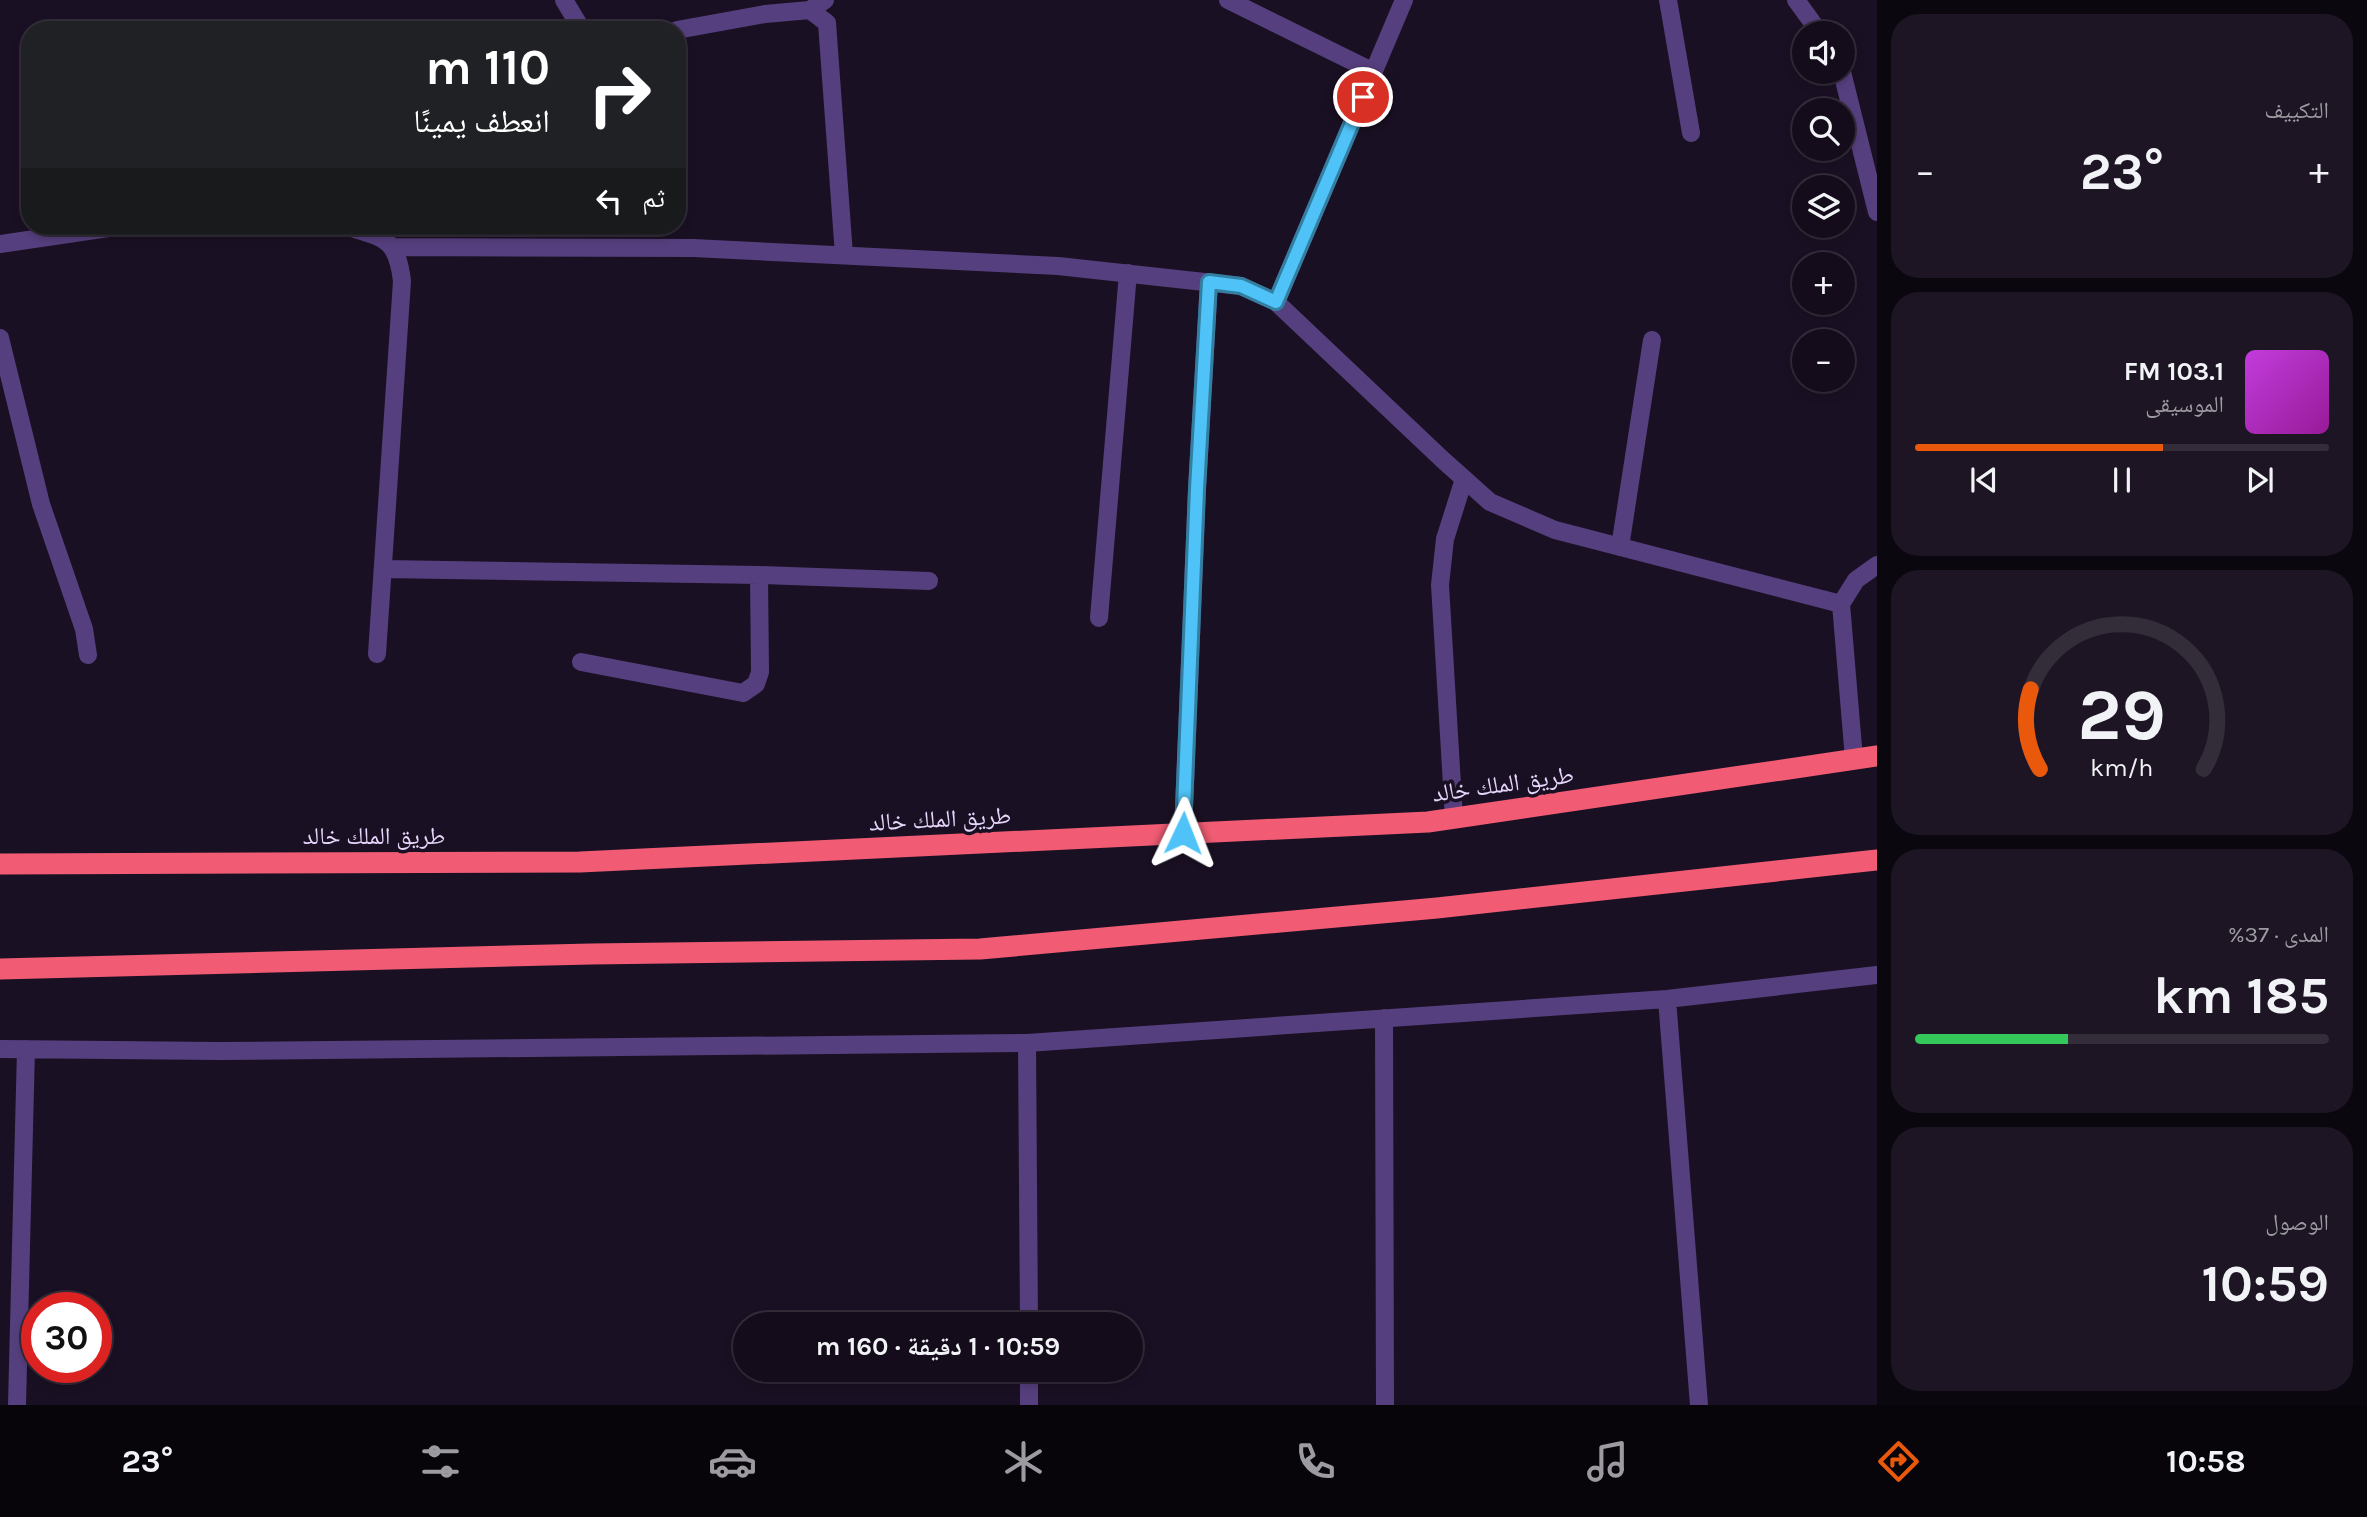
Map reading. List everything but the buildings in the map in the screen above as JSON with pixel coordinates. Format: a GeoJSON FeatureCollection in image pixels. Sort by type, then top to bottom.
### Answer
{"type":"FeatureCollection","features":[{"type":"Feature","properties":{"kind":"highway","name":"طريق الملك خالد"},"geometry":{"type":"LineString","coordinates":[[0,864],[580,862],[1428,822],[1877,756]]}},
{"type":"Feature","properties":{"kind":"highway"},"geometry":{"type":"LineString","coordinates":[[0,969],[591,954],[981,949],[1437,908],[1877,860]]}},
{"type":"Feature","properties":{"kind":"street"},"geometry":{"type":"LineString","coordinates":[[564,0],[577,21]]}},
{"type":"Feature","properties":{"kind":"street"},"geometry":{"type":"LineString","coordinates":[[1228,0],[1374,72]]}},
{"type":"Feature","properties":{"kind":"street"},"geometry":{"type":"LineString","coordinates":[[1276,302],[1404,0]]}},
{"type":"Feature","properties":{"kind":"street"},"geometry":{"type":"LineString","coordinates":[[1668,0],[1691,134]]}},
{"type":"Feature","properties":{"kind":"street"},"geometry":{"type":"LineString","coordinates":[[1796,0],[1811,21]]}},
{"type":"Feature","properties":{"kind":"street"},"geometry":{"type":"LineString","coordinates":[[686,28],[818,5],[827,23],[844,255]]}},
{"type":"Feature","properties":{"kind":"street"},"geometry":{"type":"LineString","coordinates":[[1845,84],[1877,212]]}},
{"type":"Feature","properties":{"kind":"street"},"geometry":{"type":"LineString","coordinates":[[0,244],[61,235]]}},
{"type":"Feature","properties":{"kind":"street"},"geometry":{"type":"LineString","coordinates":[[373,235],[393,247],[399,259],[402,281],[377,654]]}},
{"type":"Feature","properties":{"kind":"street"},"geometry":{"type":"LineString","coordinates":[[393,247],[693,248],[1058,266],[1241,286],[1276,302],[1490,502],[1555,530],[1841,604]]}},
{"type":"Feature","properties":{"kind":"street"},"geometry":{"type":"LineString","coordinates":[[1099,618],[1128,273]]}},
{"type":"Feature","properties":{"kind":"street"},"geometry":{"type":"LineString","coordinates":[[1183,833],[1197,489],[1209,282]]}},
{"type":"Feature","properties":{"kind":"street"},"geometry":{"type":"LineString","coordinates":[[0,338],[41,504],[84,629],[88,655]]}},
{"type":"Feature","properties":{"kind":"street"},"geometry":{"type":"LineString","coordinates":[[1620,547],[1652,341]]}},
{"type":"Feature","properties":{"kind":"street"},"geometry":{"type":"LineString","coordinates":[[1454,818],[1440,584],[1445,539],[1464,480]]}},
{"type":"Feature","properties":{"kind":"street"},"geometry":{"type":"LineString","coordinates":[[1854,759],[1841,604],[1856,580],[1877,565]]}},
{"type":"Feature","properties":{"kind":"street"},"geometry":{"type":"LineString","coordinates":[[383,569],[759,575],[929,581]]}},
{"type":"Feature","properties":{"kind":"street"},"geometry":{"type":"LineString","coordinates":[[581,662],[743,693],[756,684],[760,672],[759,575]]}},
{"type":"Feature","properties":{"kind":"street"},"geometry":{"type":"LineString","coordinates":[[0,1049],[220,1051],[1027,1043],[1667,999],[1877,975]]}},
{"type":"Feature","properties":{"kind":"street"},"geometry":{"type":"LineString","coordinates":[[1667,999],[1699,1405]]}},
{"type":"Feature","properties":{"kind":"street"},"geometry":{"type":"LineString","coordinates":[[1384,1018],[1385,1405]]}},
{"type":"Feature","properties":{"kind":"street"},"geometry":{"type":"LineString","coordinates":[[1027,1043],[1029,1312]]}},
{"type":"Feature","properties":{"kind":"street"},"geometry":{"type":"LineString","coordinates":[[17,1405],[26,1049]]}},
{"type":"Feature","properties":{"kind":"street"},"geometry":{"type":"LineString","coordinates":[[1029,1382],[1029,1405]]}},
{"type":"Feature","properties":{"kind":"route"},"geometry":{"type":"LineString","coordinates":[[1183,833],[1197,489],[1209,282],[1241,286],[1276,302],[1363,97]]}}]}
